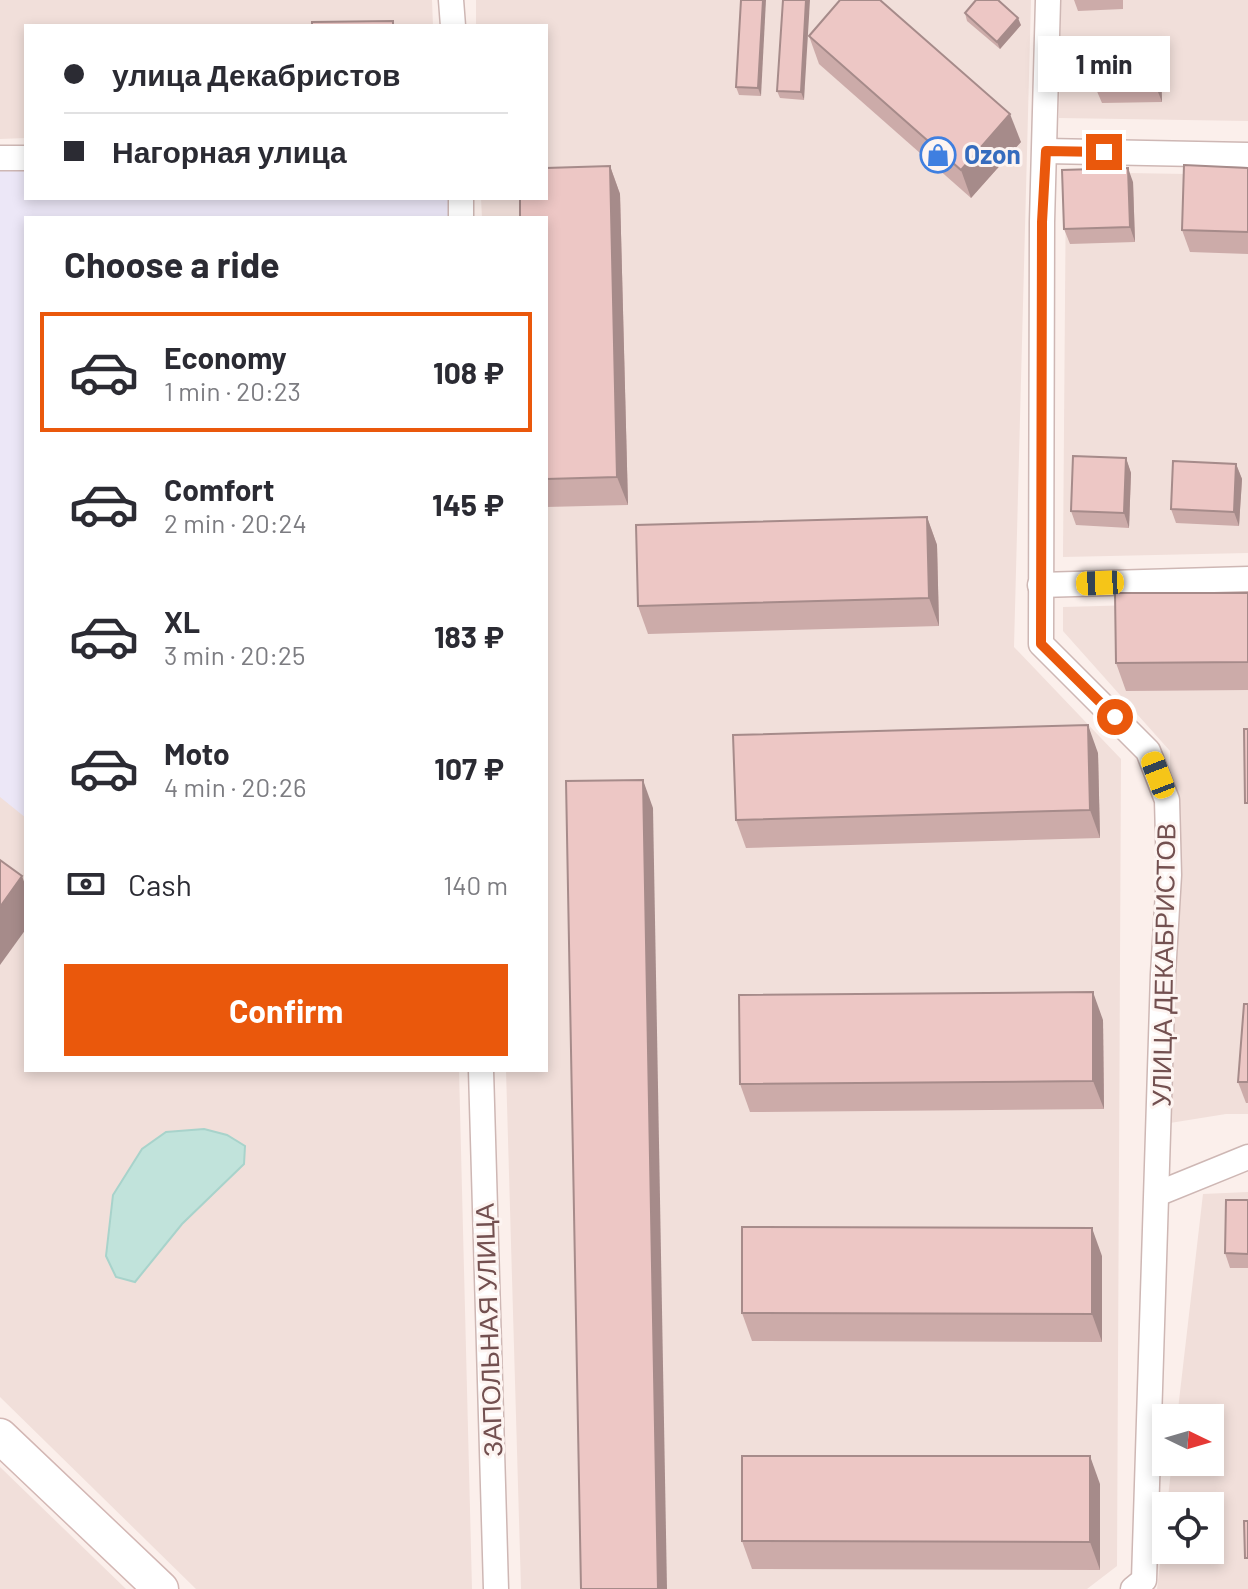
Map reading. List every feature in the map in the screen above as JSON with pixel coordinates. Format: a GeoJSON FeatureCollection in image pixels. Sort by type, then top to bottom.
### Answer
{"type":"FeatureCollection","features":[{"type":"Feature","properties":{"kind":"main road"},"geometry":{"type":"LineString","coordinates":[[0,1436],[161,1589]]}},
{"type":"Feature","properties":{"kind":"street"},"geometry":{"type":"LineString","coordinates":[[451,0],[453,24]]}},
{"type":"Feature","properties":{"kind":"street","name":"УЛИЦА ДЕКАБРИСТОВ"},"geometry":{"type":"LineString","coordinates":[[1048,0],[1042,222],[1041,644],[1148,751],[1167,800],[1169,875],[1144,1580],[1133,1589]]}},
{"type":"Feature","properties":{"kind":"street"},"geometry":{"type":"LineString","coordinates":[[1046,151],[1248,155]]}},
{"type":"Feature","properties":{"kind":"street"},"geometry":{"type":"LineString","coordinates":[[0,158],[24,158]]}},
{"type":"Feature","properties":{"kind":"street"},"geometry":{"type":"LineString","coordinates":[[1040,585],[1248,579]]}},
{"type":"Feature","properties":{"kind":"street","name":"ЗАПОЛЬНАЯ УЛИЦА"},"geometry":{"type":"LineString","coordinates":[[481,1072],[496,1589]]}},
{"type":"Feature","properties":{"kind":"street"},"geometry":{"type":"LineString","coordinates":[[1157,1194],[1248,1157]]}},
{"type":"Feature","properties":{"kind":"shaded area"},"geometry":{"type":"Polygon","coordinates":[[[0,0],[432,0],[433,24],[24,24],[24,138],[0,139],[0,0]]]}},
{"type":"Feature","properties":{"kind":"shaded area"},"geometry":{"type":"Polygon","coordinates":[[[476,0],[1031,0],[1014,647],[1121,759],[1117,1566],[1087,1589],[521,1589],[506,1072],[548,1072],[548,216],[482,216],[481,200],[548,200],[548,24],[476,24],[476,0]]]}},
{"type":"Feature","properties":{"kind":"shaded area"},"geometry":{"type":"Polygon","coordinates":[[[1061,0],[1248,0],[1248,121],[1059,118],[1061,0]]]}},
{"type":"Feature","properties":{"kind":"shaded area"},"geometry":{"type":"Polygon","coordinates":[[[0,166],[24,166],[24,200],[461,200],[461,216],[24,216],[24,816],[0,797],[0,166]]]}},
{"type":"Feature","properties":{"kind":"shaded area"},"geometry":{"type":"Polygon","coordinates":[[[1066,172],[1248,175],[1248,553],[1063,557],[1066,172]]]}},
{"type":"Feature","properties":{"kind":"shaded area"},"geometry":{"type":"Polygon","coordinates":[[[0,188],[24,197],[24,200],[398,216],[24,216],[24,1072],[459,1072],[472,1589],[196,1589],[0,1397],[0,188]]]}},
{"type":"Feature","properties":{"kind":"shaded area"},"geometry":{"type":"Polygon","coordinates":[[[1248,602],[1248,1114],[1226,1114],[1170,1123],[1170,751],[1063,631],[1063,607],[1248,602]]]}},
{"type":"Feature","properties":{"kind":"shaded area"},"geometry":{"type":"Polygon","coordinates":[[[1248,1192],[1248,1589],[1157,1589],[1160,1564],[1224,1564],[1224,1492],[1169,1492],[1170,1476],[1224,1476],[1224,1404],[1179,1404],[1203,1194],[1248,1192]]]}},
{"type":"Feature","properties":{"kind":"shaded area"},"geometry":{"type":"Polygon","coordinates":[[[0,1467],[126,1589],[0,1589],[0,1467]]]}},
{"type":"Feature","properties":{"kind":"water"},"geometry":{"type":"Polygon","coordinates":[[[204,1129],[227,1135],[245,1146],[244,1164],[182,1224],[135,1282],[116,1277],[106,1256],[113,1195],[142,1149],[166,1132],[204,1129]]]}},
{"type":"Feature","properties":{"kind":"building"},"geometry":{"type":"Polygon","coordinates":[[[741,0],[763,0],[758,88],[736,87],[741,0]]]}},
{"type":"Feature","properties":{"kind":"building"},"geometry":{"type":"Polygon","coordinates":[[[783,0],[806,0],[801,92],[777,91],[783,0]]]}},
{"type":"Feature","properties":{"kind":"building"},"geometry":{"type":"Polygon","coordinates":[[[840,0],[880,0],[1010,114],[961,170],[809,36],[840,0]]]}},
{"type":"Feature","properties":{"kind":"building"},"geometry":{"type":"Polygon","coordinates":[[[976,0],[998,0],[1018,18],[997,42],[965,13],[976,0]]]}},
{"type":"Feature","properties":{"kind":"building"},"geometry":{"type":"Polygon","coordinates":[[[393,21],[393,24],[312,24],[393,21]]]}},
{"type":"Feature","properties":{"kind":"building"},"geometry":{"type":"Polygon","coordinates":[[[1155,54],[1156,87],[1096,89],[1096,56],[1155,54]]]}},
{"type":"Feature","properties":{"kind":"building"},"geometry":{"type":"Polygon","coordinates":[[[1184,165],[1248,168],[1248,232],[1182,230],[1184,165]]]}},
{"type":"Feature","properties":{"kind":"building"},"geometry":{"type":"Polygon","coordinates":[[[610,166],[617,477],[548,479],[548,216],[520,216],[520,200],[548,200],[548,168],[610,166]]]}},
{"type":"Feature","properties":{"kind":"building"},"geometry":{"type":"Polygon","coordinates":[[[1128,168],[1130,227],[1064,229],[1062,170],[1128,168]]]}},
{"type":"Feature","properties":{"kind":"building"},"geometry":{"type":"Polygon","coordinates":[[[1073,456],[1126,458],[1124,513],[1071,511],[1073,456]]]}},
{"type":"Feature","properties":{"kind":"building"},"geometry":{"type":"Polygon","coordinates":[[[1173,461],[1236,464],[1234,512],[1171,509],[1173,461]]]}},
{"type":"Feature","properties":{"kind":"building"},"geometry":{"type":"Polygon","coordinates":[[[927,517],[929,598],[638,606],[636,525],[927,517]]]}},
{"type":"Feature","properties":{"kind":"building"},"geometry":{"type":"Polygon","coordinates":[[[1115,593],[1248,593],[1248,662],[1116,663],[1115,593]]]}},
{"type":"Feature","properties":{"kind":"building"},"geometry":{"type":"Polygon","coordinates":[[[1088,725],[1090,810],[736,820],[733,735],[1088,725]]]}},
{"type":"Feature","properties":{"kind":"building"},"geometry":{"type":"Polygon","coordinates":[[[1244,729],[1248,729],[1248,803],[1245,803],[1244,729]]]}},
{"type":"Feature","properties":{"kind":"building"},"geometry":{"type":"Polygon","coordinates":[[[643,780],[658,1589],[581,1589],[566,781],[643,780]]]}},
{"type":"Feature","properties":{"kind":"building"},"geometry":{"type":"Polygon","coordinates":[[[0,860],[22,876],[0,907],[0,860]]]}},
{"type":"Feature","properties":{"kind":"building"},"geometry":{"type":"Polygon","coordinates":[[[1093,992],[1093,1081],[740,1084],[739,995],[1093,992]]]}},
{"type":"Feature","properties":{"kind":"building"},"geometry":{"type":"Polygon","coordinates":[[[1244,1004],[1248,1004],[1248,1082],[1238,1082],[1244,1004]]]}},
{"type":"Feature","properties":{"kind":"building"},"geometry":{"type":"Polygon","coordinates":[[[1226,1200],[1248,1200],[1248,1254],[1225,1253],[1226,1200]]]}},
{"type":"Feature","properties":{"kind":"building"},"geometry":{"type":"Polygon","coordinates":[[[742,1227],[1092,1228],[1092,1314],[742,1313],[742,1227]]]}},
{"type":"Feature","properties":{"kind":"building"},"geometry":{"type":"Polygon","coordinates":[[[742,1456],[1090,1456],[1090,1542],[742,1541],[742,1456]]]}},
{"type":"Feature","properties":{"kind":"building"},"geometry":{"type":"Polygon","coordinates":[[[1244,1521],[1248,1521],[1248,1558],[1245,1558],[1244,1521]]]}},
{"type":"Feature","properties":{"kind":"place","name":"Ozon"},"geometry":{"type":"Point","coordinates":[938,155]}},
{"type":"Feature","properties":{"kind":"route"},"geometry":{"type":"LineString","coordinates":[[1104,152],[1046,151],[1042,222],[1041,644],[1115,717]]}}]}
